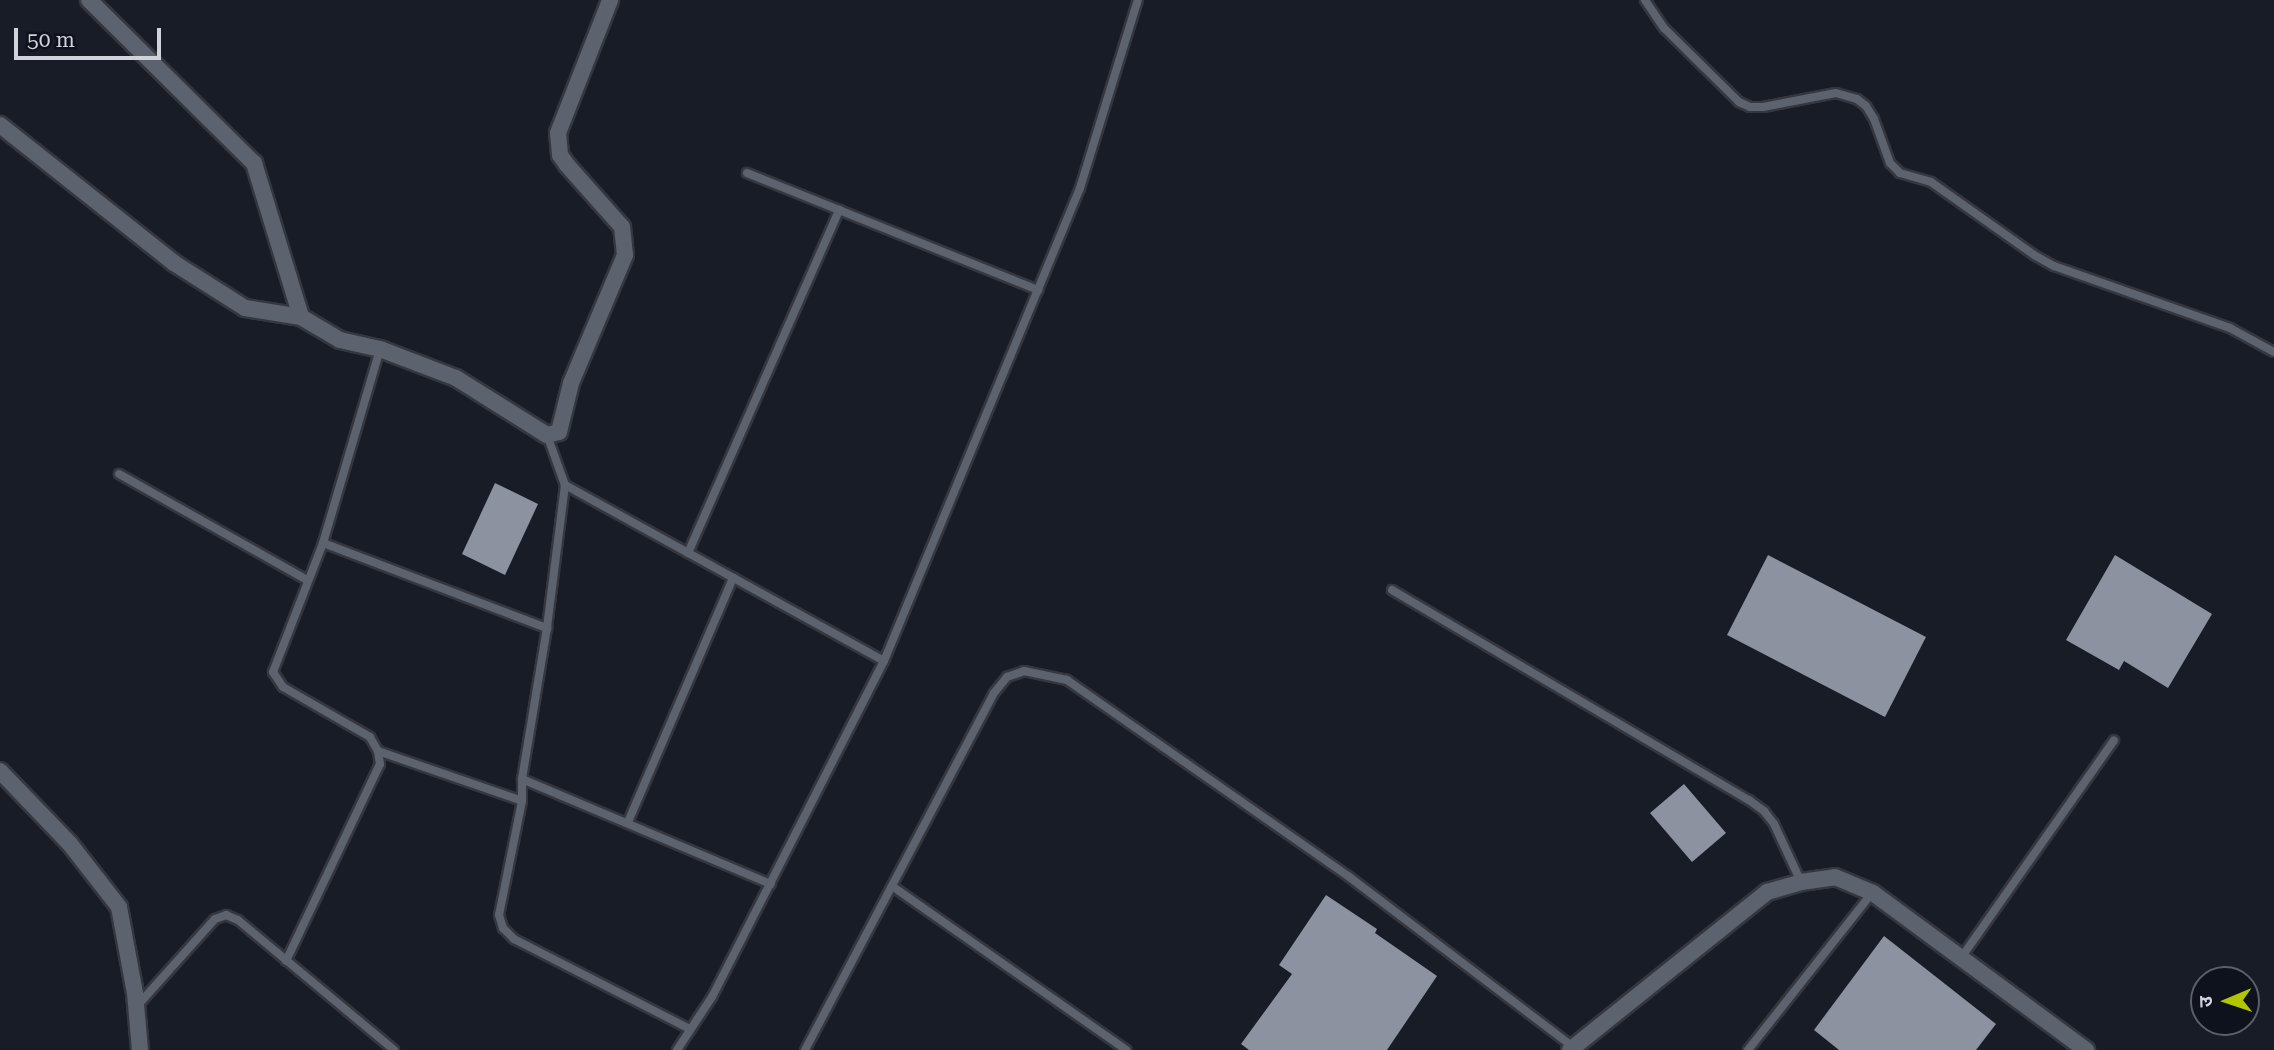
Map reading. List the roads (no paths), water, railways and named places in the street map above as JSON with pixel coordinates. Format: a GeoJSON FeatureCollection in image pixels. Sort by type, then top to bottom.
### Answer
{"type":"FeatureCollection","features":[{"type":"Feature","properties":{"kind":"street"},"geometry":{"type":"LineString","coordinates":[[89,0],[254,163],[301,317]]}},
{"type":"Feature","properties":{"kind":"street"},"geometry":{"type":"LineString","coordinates":[[0,125],[174,263],[246,308],[301,317],[340,340],[380,349],[456,378],[547,435],[559,432],[571,383],[625,255],[622,227],[560,155],[558,133],[610,0]]}},
{"type":"Feature","properties":{"kind":"street"},"geometry":{"type":"LineString","coordinates":[[0,771],[106,886],[119,907],[136,1007],[140,1050]]}},
{"type":"Feature","properties":{"kind":"street"},"geometry":{"type":"LineString","coordinates":[[1572,1049],[1767,892],[1801,882],[1835,877],[1873,893],[2086,1050]]}},
{"type":"Feature","properties":{"kind":"lane"},"geometry":{"type":"LineString","coordinates":[[677,1050],[712,997],[884,661],[1080,188],[1138,0]]}},
{"type":"Feature","properties":{"kind":"lane"},"geometry":{"type":"LineString","coordinates":[[1645,0],[1664,28],[1739,102],[1750,107],[1763,107],[1836,93],[1857,99],[1866,106],[1890,163],[1900,173],[1931,182],[2034,255],[2054,266],[2230,328],[2274,352]]}},
{"type":"Feature","properties":{"kind":"lane"},"geometry":{"type":"LineString","coordinates":[[747,173],[1038,290]]}},
{"type":"Feature","properties":{"kind":"lane"},"geometry":{"type":"LineString","coordinates":[[688,554],[839,210]]}},
{"type":"Feature","properties":{"kind":"lane"},"geometry":{"type":"LineString","coordinates":[[286,961],[380,764],[378,751],[370,737],[275,679],[275,659],[323,543],[380,349]]}},
{"type":"Feature","properties":{"kind":"lane"},"geometry":{"type":"LineString","coordinates":[[547,435],[565,485],[547,628],[522,779],[522,801],[500,898],[499,915],[503,928],[514,939],[690,1029]]}},
{"type":"Feature","properties":{"kind":"lane"},"geometry":{"type":"LineString","coordinates":[[119,474],[307,580]]}},
{"type":"Feature","properties":{"kind":"lane"},"geometry":{"type":"LineString","coordinates":[[565,485],[884,661]]}},
{"type":"Feature","properties":{"kind":"lane"},"geometry":{"type":"LineString","coordinates":[[323,543],[547,628]]}},
{"type":"Feature","properties":{"kind":"lane"},"geometry":{"type":"LineString","coordinates":[[628,822],[733,578]]}},
{"type":"Feature","properties":{"kind":"lane"},"geometry":{"type":"LineString","coordinates":[[1392,590],[1749,800],[1764,811],[1774,824],[1801,882]]}},
{"type":"Feature","properties":{"kind":"lane"},"geometry":{"type":"LineString","coordinates":[[805,1050],[994,693],[1007,677],[1024,671],[1040,672],[1067,680],[1337,868],[1572,1049]]}},
{"type":"Feature","properties":{"kind":"lane"},"geometry":{"type":"LineString","coordinates":[[1961,958],[2114,740]]}},
{"type":"Feature","properties":{"kind":"lane"},"geometry":{"type":"LineString","coordinates":[[378,751],[522,801]]}},
{"type":"Feature","properties":{"kind":"lane"},"geometry":{"type":"LineString","coordinates":[[522,779],[771,884]]}},
{"type":"Feature","properties":{"kind":"lane"},"geometry":{"type":"LineString","coordinates":[[892,886],[1126,1050]]}},
{"type":"Feature","properties":{"kind":"lane"},"geometry":{"type":"LineString","coordinates":[[1748,1050],[1873,893]]}},
{"type":"Feature","properties":{"kind":"lane"},"geometry":{"type":"LineString","coordinates":[[136,1007],[219,916],[226,915],[238,920],[394,1050]]}}]}
